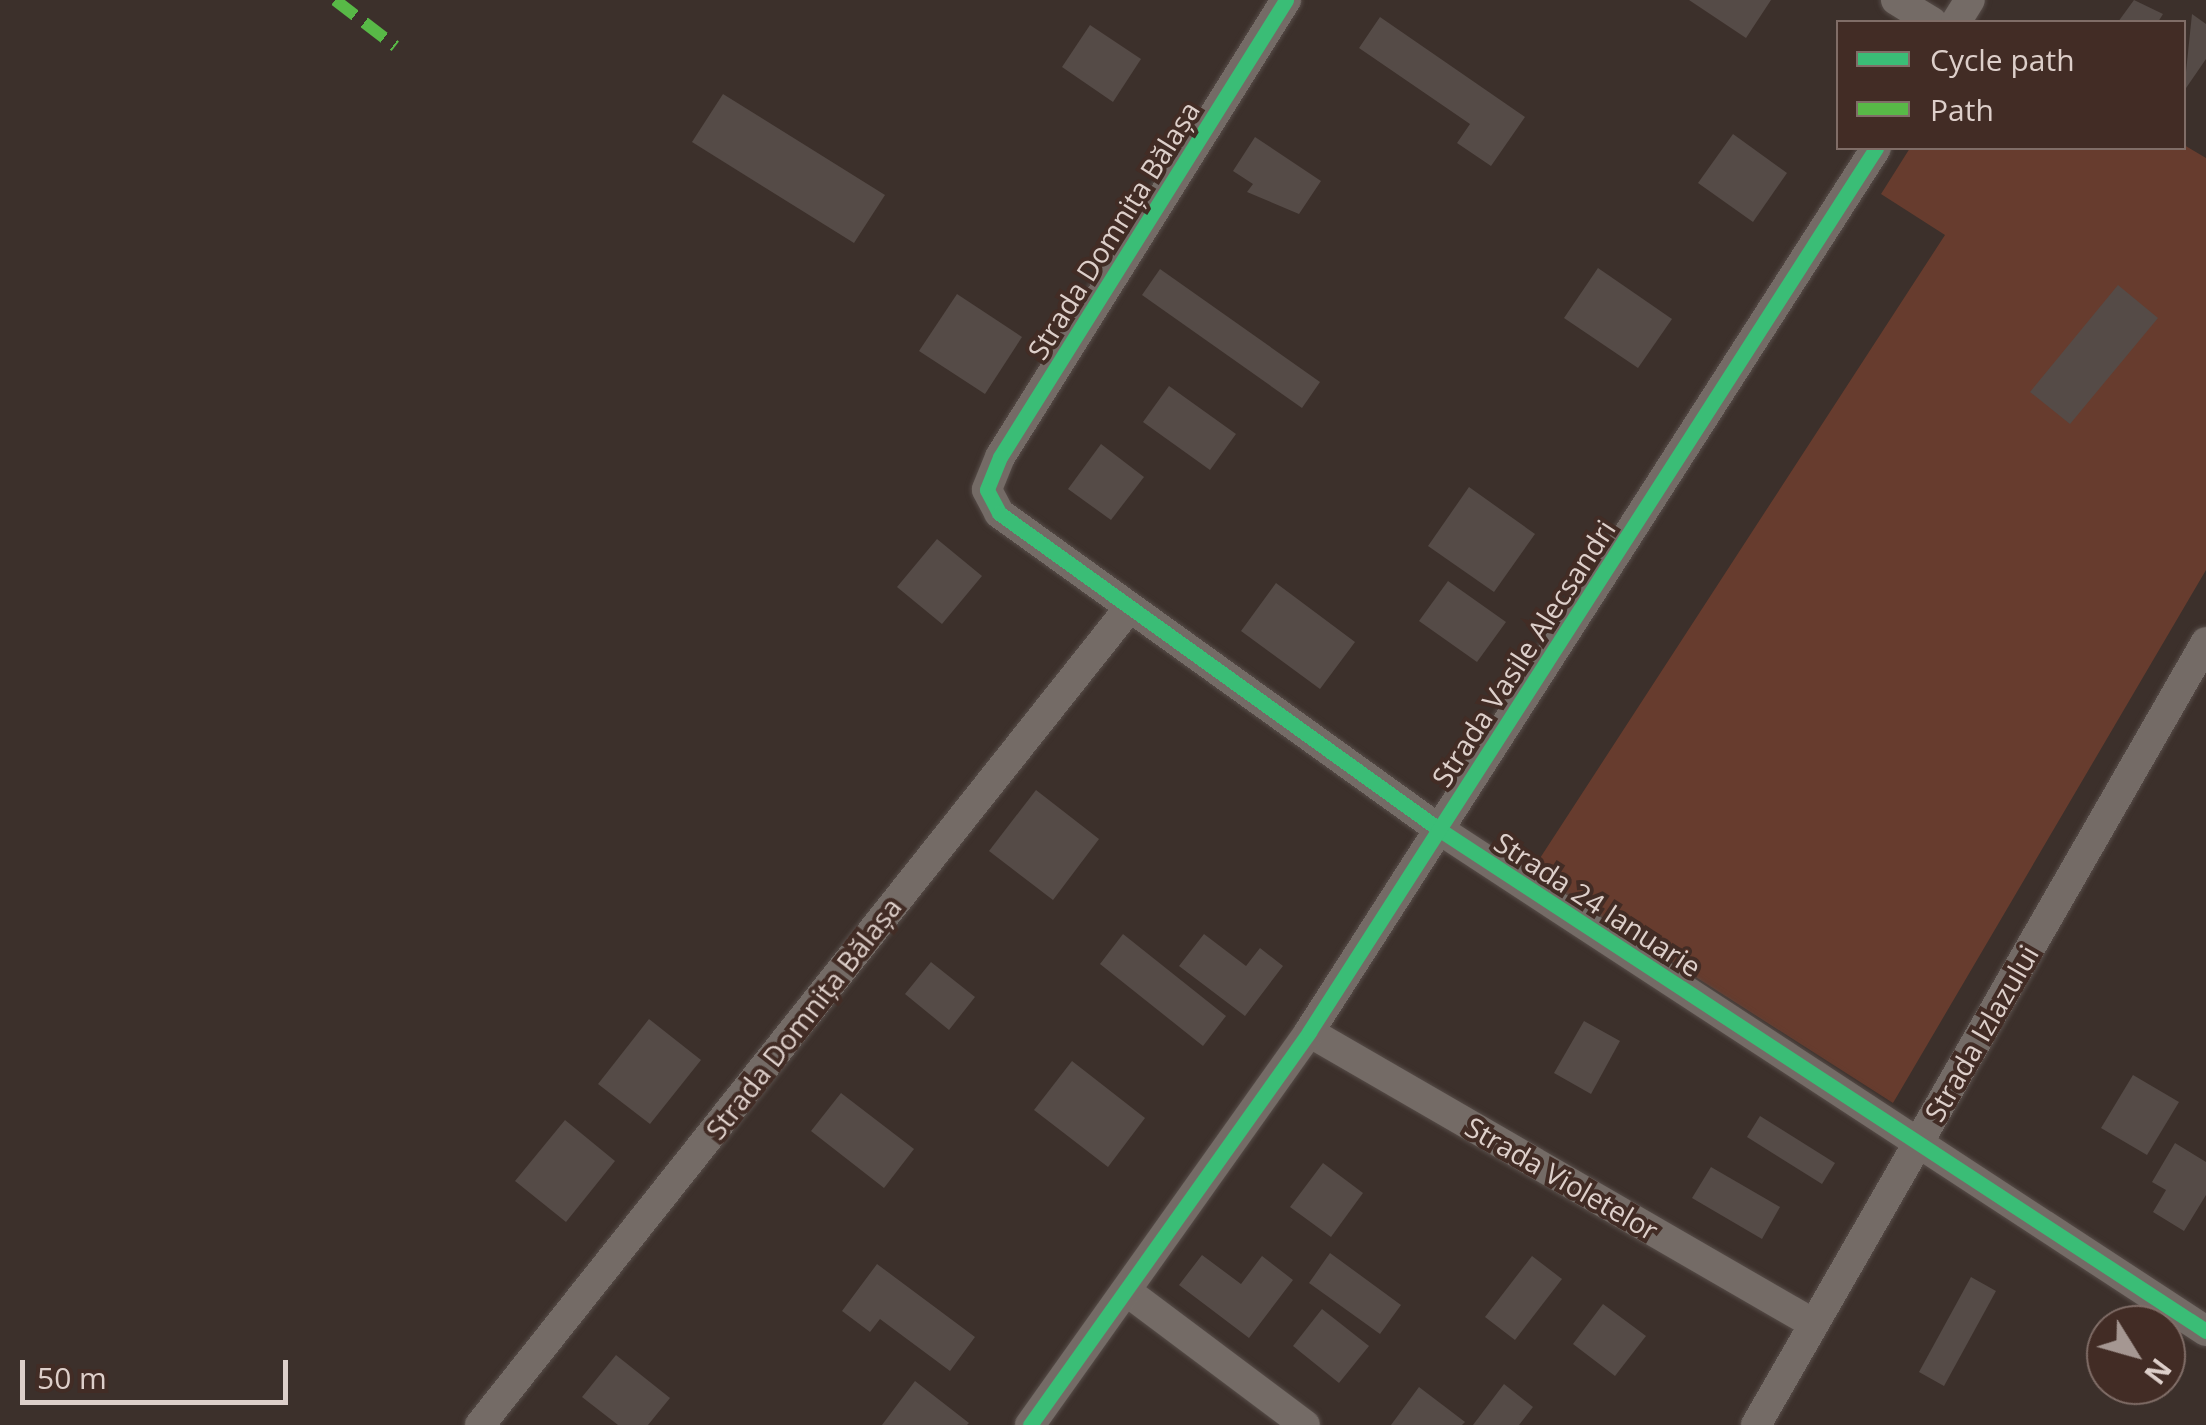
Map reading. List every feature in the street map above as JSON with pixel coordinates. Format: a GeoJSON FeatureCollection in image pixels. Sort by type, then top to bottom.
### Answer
{"type":"FeatureCollection","features":[{"type":"Feature","properties":{"kind":"street","name":"Strada Domnița Bălașa"},"geometry":{"type":"LineString","coordinates":[[987,490],[1286,0]]}},
{"type":"Feature","properties":{"kind":"street"},"geometry":{"type":"LineString","coordinates":[[1896,0],[1929,20]]}},
{"type":"Feature","properties":{"kind":"street","name":"Strada Vasile Alecsandri"},"geometry":{"type":"LineString","coordinates":[[1030,1425],[1129,1294],[1310,1032],[1875,150]]}},
{"type":"Feature","properties":{"kind":"street","name":"Strada 24 Ianuarie"},"geometry":{"type":"LineString","coordinates":[[987,490],[1030,540],[1126,612],[1440,830],[2206,1331]]}},
{"type":"Feature","properties":{"kind":"street","name":"Strada Domnița Bălașa"},"geometry":{"type":"LineString","coordinates":[[480,1425],[1126,612]]}},
{"type":"Feature","properties":{"kind":"street","name":"Strada Izlazului"},"geometry":{"type":"LineString","coordinates":[[1756,1425],[2206,642]]}},
{"type":"Feature","properties":{"kind":"street","name":"Strada Violetelor"},"geometry":{"type":"LineString","coordinates":[[1310,1032],[1814,1324]]}},
{"type":"Feature","properties":{"kind":"street"},"geometry":{"type":"LineString","coordinates":[[1129,1294],[1305,1425]]}},
{"type":"Feature","properties":{"kind":"shaded area"},"geometry":{"type":"Polygon","coordinates":[[[2186,146],[2206,158],[2206,570],[1893,1103],[1531,872],[1945,235],[1881,194],[1909,150],[2186,150],[2186,146]]]}},
{"type":"Feature","properties":{"kind":"building"},"geometry":{"type":"Polygon","coordinates":[[[1689,0],[1771,0],[1746,38],[1689,0]]]}},
{"type":"Feature","properties":{"kind":"building"},"geometry":{"type":"Polygon","coordinates":[[[2134,0],[2163,14],[2159,20],[2119,20],[2134,0]]]}},
{"type":"Feature","properties":{"kind":"building"},"geometry":{"type":"Polygon","coordinates":[[[2192,14],[2206,24],[2206,59],[2186,88],[2192,14]]]}},
{"type":"Feature","properties":{"kind":"building"},"geometry":{"type":"Polygon","coordinates":[[[1380,17],[1525,117],[1491,166],[1457,143],[1470,124],[1359,48],[1380,17]]]}},
{"type":"Feature","properties":{"kind":"building"},"geometry":{"type":"Polygon","coordinates":[[[1090,25],[1141,59],[1113,102],[1062,67],[1090,25]]]}},
{"type":"Feature","properties":{"kind":"building"},"geometry":{"type":"Polygon","coordinates":[[[723,94],[885,195],[854,243],[692,142],[723,94]]]}},
{"type":"Feature","properties":{"kind":"building"},"geometry":{"type":"Polygon","coordinates":[[[1733,134],[1787,173],[1753,222],[1698,183],[1733,134]]]}},
{"type":"Feature","properties":{"kind":"building"},"geometry":{"type":"Polygon","coordinates":[[[1255,137],[1321,181],[1299,214],[1247,192],[1253,184],[1233,171],[1255,137]]]}},
{"type":"Feature","properties":{"kind":"building"},"geometry":{"type":"Polygon","coordinates":[[[1598,268],[1672,319],[1638,368],[1564,318],[1598,268]]]}},
{"type":"Feature","properties":{"kind":"building"},"geometry":{"type":"Polygon","coordinates":[[[1160,269],[1320,382],[1302,408],[1142,295],[1160,269]]]}},
{"type":"Feature","properties":{"kind":"building"},"geometry":{"type":"Polygon","coordinates":[[[2118,285],[2158,318],[2070,424],[2030,392],[2118,285]]]}},
{"type":"Feature","properties":{"kind":"building"},"geometry":{"type":"Polygon","coordinates":[[[957,294],[1022,337],[985,394],[919,351],[957,294]]]}},
{"type":"Feature","properties":{"kind":"building"},"geometry":{"type":"Polygon","coordinates":[[[1169,386],[1236,434],[1210,470],[1143,422],[1169,386]]]}},
{"type":"Feature","properties":{"kind":"building"},"geometry":{"type":"Polygon","coordinates":[[[1101,444],[1144,477],[1111,520],[1068,489],[1101,444]]]}},
{"type":"Feature","properties":{"kind":"building"},"geometry":{"type":"Polygon","coordinates":[[[1469,487],[1535,534],[1494,592],[1428,546],[1469,487]]]}},
{"type":"Feature","properties":{"kind":"building"},"geometry":{"type":"Polygon","coordinates":[[[937,539],[982,576],[942,624],[897,587],[937,539]]]}},
{"type":"Feature","properties":{"kind":"building"},"geometry":{"type":"Polygon","coordinates":[[[1448,581],[1506,622],[1477,662],[1419,621],[1448,581]]]}},
{"type":"Feature","properties":{"kind":"building"},"geometry":{"type":"Polygon","coordinates":[[[1276,583],[1355,642],[1320,689],[1241,631],[1276,583]]]}},
{"type":"Feature","properties":{"kind":"building"},"geometry":{"type":"Polygon","coordinates":[[[1036,790],[1099,839],[1053,900],[989,851],[1036,790]]]}},
{"type":"Feature","properties":{"kind":"building"},"geometry":{"type":"Polygon","coordinates":[[[1123,934],[1226,1016],[1203,1046],[1100,964],[1123,934]]]}},
{"type":"Feature","properties":{"kind":"building"},"geometry":{"type":"Polygon","coordinates":[[[1204,934],[1246,966],[1260,948],[1283,966],[1245,1016],[1179,966],[1204,934]]]}},
{"type":"Feature","properties":{"kind":"building"},"geometry":{"type":"Polygon","coordinates":[[[931,962],[975,997],[949,1030],[905,994],[931,962]]]}},
{"type":"Feature","properties":{"kind":"building"},"geometry":{"type":"Polygon","coordinates":[[[649,1019],[701,1060],[650,1124],[598,1084],[649,1019]]]}},
{"type":"Feature","properties":{"kind":"building"},"geometry":{"type":"Polygon","coordinates":[[[1584,1021],[1620,1041],[1591,1094],[1554,1073],[1584,1021]]]}},
{"type":"Feature","properties":{"kind":"building"},"geometry":{"type":"Polygon","coordinates":[[[1072,1061],[1145,1118],[1108,1167],[1034,1110],[1072,1061]]]}},
{"type":"Feature","properties":{"kind":"building"},"geometry":{"type":"Polygon","coordinates":[[[2133,1075],[2179,1102],[2147,1155],[2101,1128],[2133,1075]]]}},
{"type":"Feature","properties":{"kind":"building"},"geometry":{"type":"Polygon","coordinates":[[[841,1093],[914,1149],[884,1188],[811,1131],[841,1093]]]}},
{"type":"Feature","properties":{"kind":"building"},"geometry":{"type":"Polygon","coordinates":[[[1760,1116],[1835,1163],[1822,1184],[1747,1137],[1760,1116]]]}},
{"type":"Feature","properties":{"kind":"building"},"geometry":{"type":"Polygon","coordinates":[[[565,1120],[615,1161],[566,1222],[515,1181],[565,1120]]]}},
{"type":"Feature","properties":{"kind":"building"},"geometry":{"type":"Polygon","coordinates":[[[2175,1143],[2206,1162],[2206,1195],[2184,1231],[2153,1212],[2166,1190],[2152,1182],[2175,1143]]]}},
{"type":"Feature","properties":{"kind":"building"},"geometry":{"type":"Polygon","coordinates":[[[1323,1163],[1363,1193],[1331,1237],[1290,1207],[1323,1163]]]}},
{"type":"Feature","properties":{"kind":"building"},"geometry":{"type":"Polygon","coordinates":[[[1711,1167],[1780,1207],[1762,1239],[1692,1198],[1711,1167]]]}},
{"type":"Feature","properties":{"kind":"building"},"geometry":{"type":"Polygon","coordinates":[[[1330,1253],[1401,1305],[1380,1334],[1309,1283],[1330,1253]]]}},
{"type":"Feature","properties":{"kind":"building"},"geometry":{"type":"Polygon","coordinates":[[[1202,1255],[1241,1284],[1262,1256],[1293,1280],[1249,1338],[1179,1285],[1202,1255]]]}},
{"type":"Feature","properties":{"kind":"building"},"geometry":{"type":"Polygon","coordinates":[[[1532,1256],[1562,1279],[1515,1340],[1485,1317],[1532,1256]]]}},
{"type":"Feature","properties":{"kind":"building"},"geometry":{"type":"Polygon","coordinates":[[[877,1264],[975,1337],[950,1371],[880,1319],[870,1332],[842,1311],[877,1264]]]}},
{"type":"Feature","properties":{"kind":"building"},"geometry":{"type":"Polygon","coordinates":[[[1971,1277],[1996,1291],[1944,1386],[1919,1372],[1971,1277]]]}},
{"type":"Feature","properties":{"kind":"building"},"geometry":{"type":"Polygon","coordinates":[[[1603,1304],[1646,1336],[1615,1376],[1573,1344],[1603,1304]]]}},
{"type":"Feature","properties":{"kind":"building"},"geometry":{"type":"Polygon","coordinates":[[[1322,1309],[1369,1346],[1339,1383],[1293,1346],[1322,1309]]]}},
{"type":"Feature","properties":{"kind":"building"},"geometry":{"type":"Polygon","coordinates":[[[616,1355],[670,1398],[648,1425],[618,1425],[582,1397],[616,1355]]]}},
{"type":"Feature","properties":{"kind":"building"},"geometry":{"type":"Polygon","coordinates":[[[915,1381],[969,1423],[882,1425],[915,1381]]]}},
{"type":"Feature","properties":{"kind":"building"},"geometry":{"type":"Polygon","coordinates":[[[1504,1384],[1533,1407],[1519,1425],[1473,1425],[1504,1384]]]}},
{"type":"Feature","properties":{"kind":"building"},"geometry":{"type":"Polygon","coordinates":[[[1419,1387],[1465,1422],[1391,1425],[1419,1387]]]}},
{"type":"Feature","properties":{"kind":"marked path"},"geometry":{"type":"LineString","coordinates":[[335,0],[395,46]]}},
{"type":"Feature","properties":{"kind":"cycle path"},"geometry":{"type":"LineString","coordinates":[[1286,0],[1000,457],[987,490],[999,513],[1440,830],[2206,1331]]}},
{"type":"Feature","properties":{"kind":"cycle path"},"geometry":{"type":"LineString","coordinates":[[1030,1425],[1309,1032],[1875,150]]}}]}
